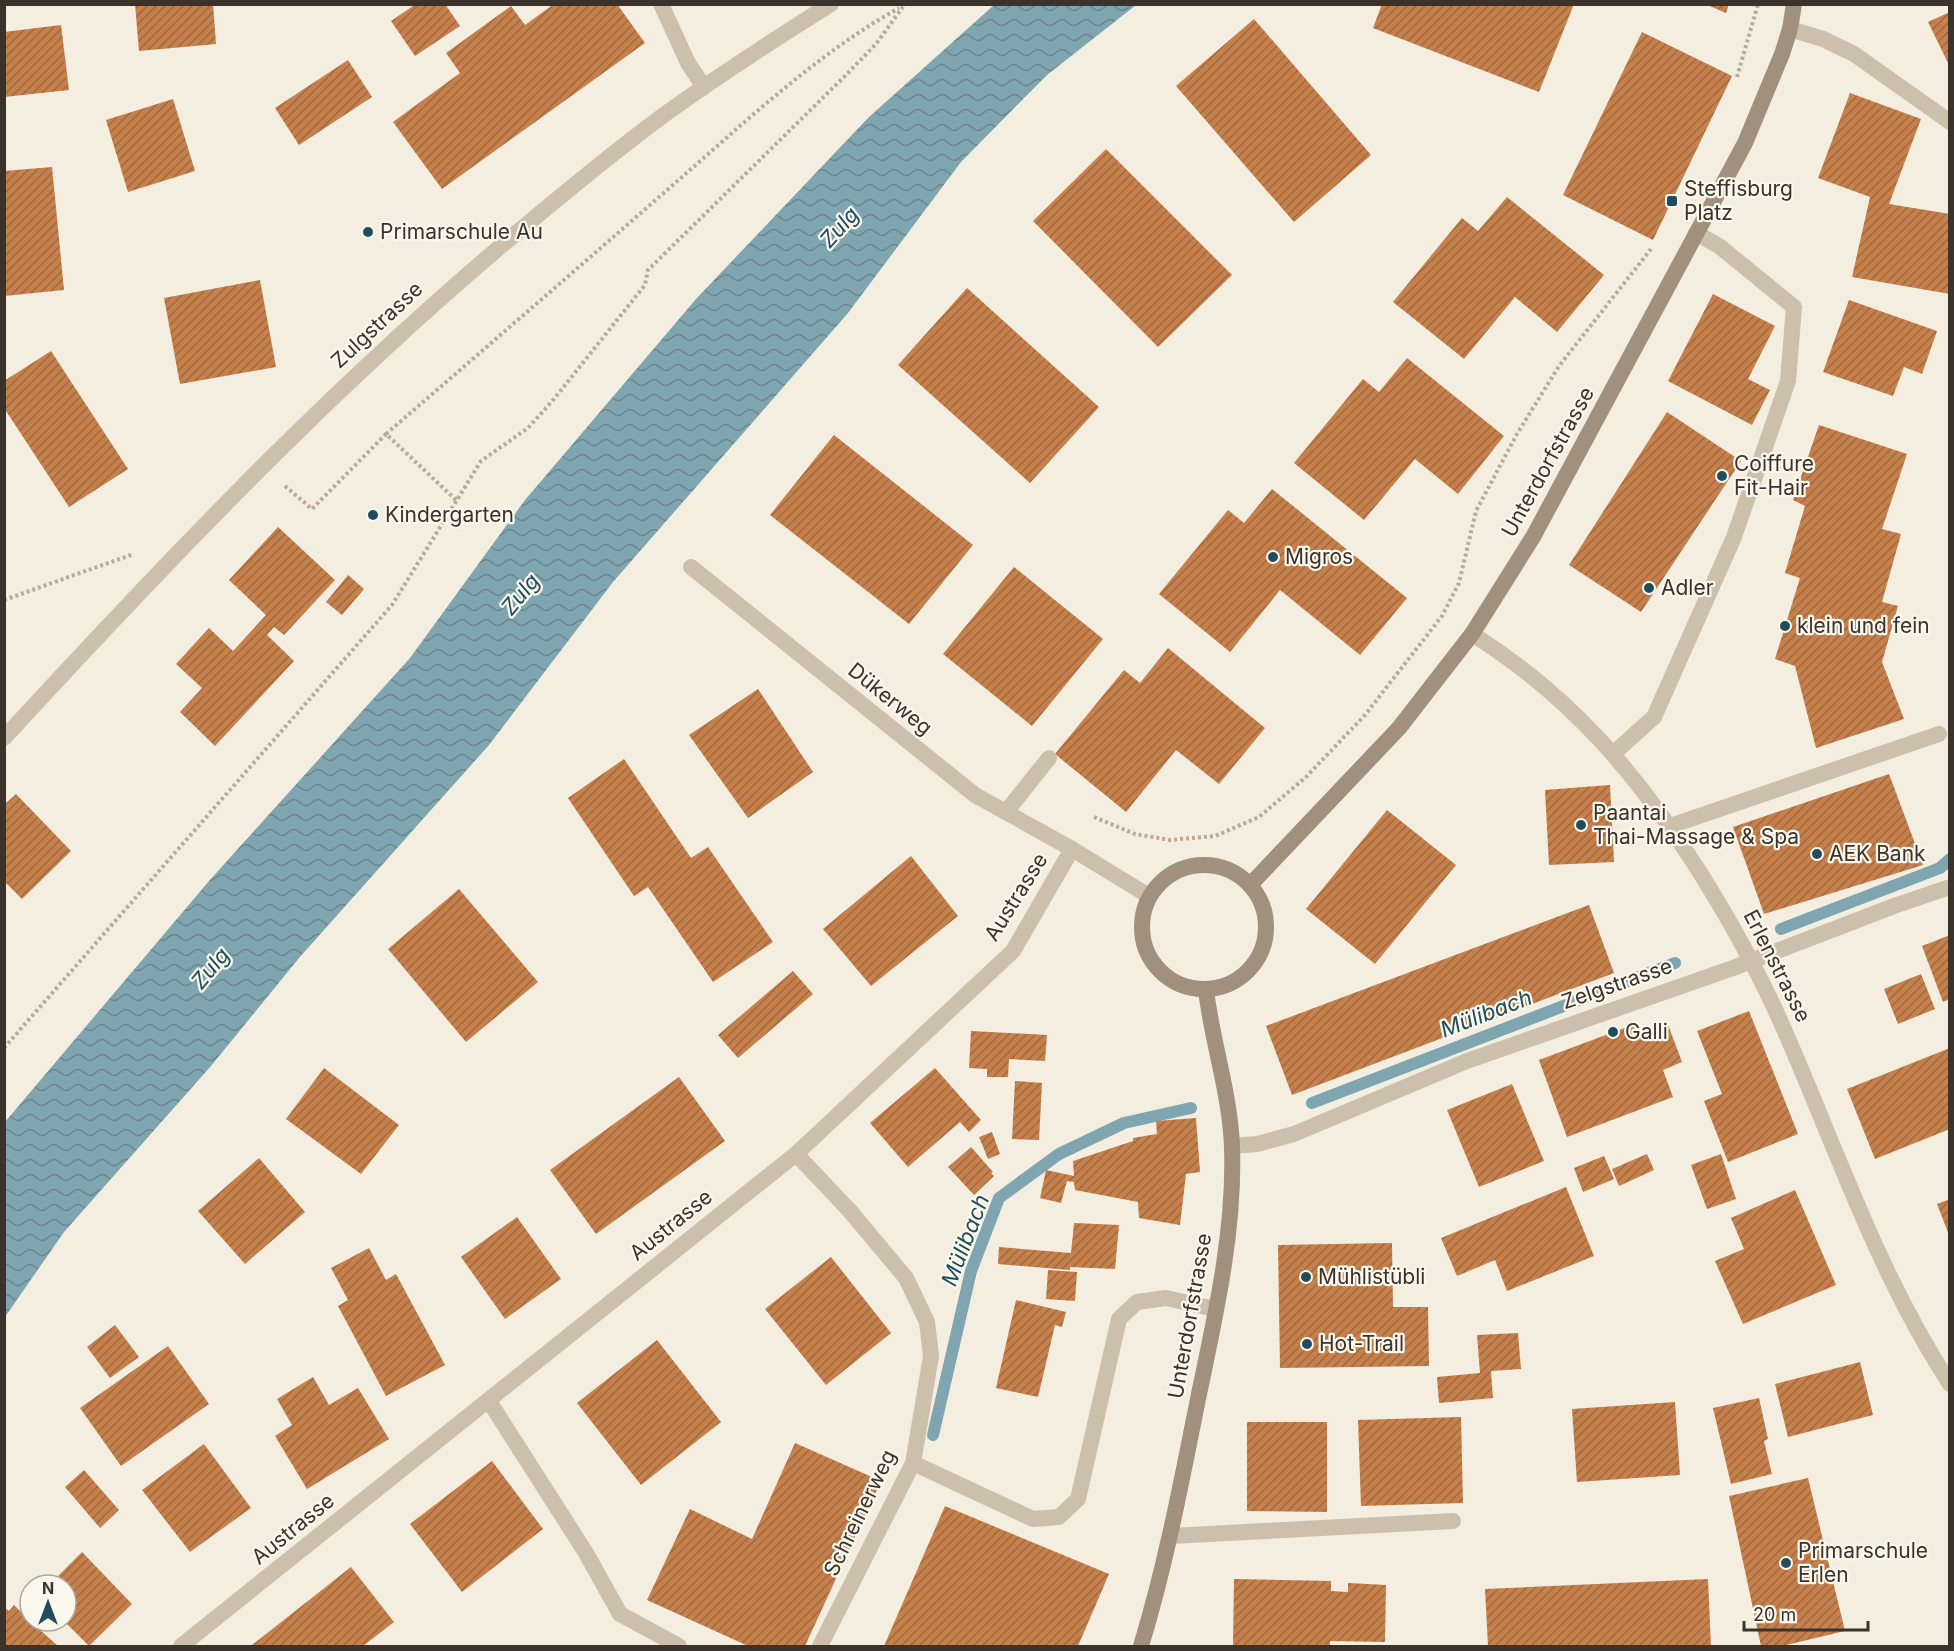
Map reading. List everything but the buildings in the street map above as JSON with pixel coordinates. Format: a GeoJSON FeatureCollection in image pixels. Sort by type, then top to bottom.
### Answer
{"type":"FeatureCollection","features":[{"type":"Feature","properties":{"kind":"main road","name":"Unterdorfstrasse"},"geometry":{"type":"LineString","coordinates":[[1251,885],[1400,728],[1472,634],[1533,537],[1752,126],[1774,76],[1790,29],[1794,4]]}},
{"type":"Feature","properties":{"kind":"main road"},"geometry":{"type":"LineString","coordinates":[[1197,865],[1217,866],[1235,873],[1251,885],[1266,917],[1266,935],[1261,952],[1252,967],[1239,979],[1206,990],[1189,988],[1173,982],[1160,973],[1150,960],[1143,944],[1141,928],[1143,911],[1149,896],[1162,880],[1178,870],[1197,865]]}},
{"type":"Feature","properties":{"kind":"main road","name":"Unterdorfstrasse"},"geometry":{"type":"LineString","coordinates":[[1141,1647],[1171,1536],[1215,1309],[1230,1212],[1232,1146],[1229,1109],[1208,1013],[1206,990]]}},
{"type":"Feature","properties":{"kind":"street"},"geometry":{"type":"LineString","coordinates":[[661,4],[688,63],[704,87]]}},
{"type":"Feature","properties":{"kind":"street","name":"Zulgstrasse"},"geometry":{"type":"LineString","coordinates":[[4,738],[269,458],[361,370],[466,275],[624,146],[704,87],[831,4]]}},
{"type":"Feature","properties":{"kind":"street"},"geometry":{"type":"LineString","coordinates":[[1790,29],[1823,39],[1854,54],[1950,122]]}},
{"type":"Feature","properties":{"kind":"street"},"geometry":{"type":"LineString","coordinates":[[1614,753],[1654,717],[1734,537],[1788,381],[1794,307],[1719,246],[1696,233]]}},
{"type":"Feature","properties":{"kind":"street","name":"Dükerweg"},"geometry":{"type":"LineString","coordinates":[[691,567],[975,795],[1072,849]]}},
{"type":"Feature","properties":{"kind":"street","name":"Erlenstrasse"},"geometry":{"type":"LineString","coordinates":[[1472,634],[1494,648],[1568,707],[1614,753],[1670,826],[1722,907],[1779,1017],[1894,1285],[1924,1344],[1950,1384]]}},
{"type":"Feature","properties":{"kind":"street"},"geometry":{"type":"LineString","coordinates":[[1670,826],[1939,734]]}},
{"type":"Feature","properties":{"kind":"street"},"geometry":{"type":"LineString","coordinates":[[1006,812],[1050,758]]}},
{"type":"Feature","properties":{"kind":"street","name":"Austrasse"},"geometry":{"type":"LineString","coordinates":[[181,1647],[796,1154],[1013,951],[1072,849],[1149,896]]}},
{"type":"Feature","properties":{"kind":"street","name":"Zelgstrasse"},"geometry":{"type":"LineString","coordinates":[[1232,1146],[1257,1144],[1294,1134],[1467,1061],[1752,961],[1894,906],[1950,887]]}},
{"type":"Feature","properties":{"kind":"street","name":"Schreinerweg"},"geometry":{"type":"LineString","coordinates":[[796,1154],[850,1211],[906,1278],[927,1322],[931,1356],[913,1463],[819,1647]]}},
{"type":"Feature","properties":{"kind":"street"},"geometry":{"type":"LineString","coordinates":[[913,1463],[1033,1519],[1059,1517],[1078,1499],[1119,1319],[1137,1302],[1166,1298],[1215,1309]]}},
{"type":"Feature","properties":{"kind":"street"},"geometry":{"type":"LineString","coordinates":[[489,1401],[586,1553],[620,1614],[679,1647]]}},
{"type":"Feature","properties":{"kind":"street"},"geometry":{"type":"LineString","coordinates":[[1171,1536],[1453,1521]]}},
{"type":"Feature","properties":{"kind":"path"},"geometry":{"type":"LineString","coordinates":[[1734,84],[1752,32],[1758,4]]}},
{"type":"Feature","properties":{"kind":"path"},"geometry":{"type":"LineString","coordinates":[[279,481],[312,509],[386,434],[738,128],[848,39],[903,5]]}},
{"type":"Feature","properties":{"kind":"path"},"geometry":{"type":"LineString","coordinates":[[4,1048],[392,605],[481,460],[528,428],[645,285],[648,270],[876,44],[903,5]]}},
{"type":"Feature","properties":{"kind":"path"},"geometry":{"type":"LineString","coordinates":[[1094,817],[1135,834],[1170,840],[1215,836],[1258,817],[1306,777],[1365,715],[1442,616],[1459,583],[1476,512],[1517,434],[1559,366],[1655,244]]}},
{"type":"Feature","properties":{"kind":"path"},"geometry":{"type":"LineString","coordinates":[[386,434],[456,500]]}},
{"type":"Feature","properties":{"kind":"path"},"geometry":{"type":"LineString","coordinates":[[4,600],[136,553]]}},
{"type":"Feature","properties":{"kind":"water","name":"Zulg"},"geometry":{"type":"Polygon","coordinates":[[[994,5],[1136,5],[1047,75],[961,162],[848,313],[613,582],[489,745],[299,958],[211,1066],[64,1232],[5,1317],[5,1122],[209,881],[410,658],[525,500],[696,299],[869,117],[994,5]]]}},
{"type":"Feature","properties":{"kind":"waterway","name":"Mülibach"},"geometry":{"type":"LineString","coordinates":[[1781,929],[1940,868],[1950,859]]}},
{"type":"Feature","properties":{"kind":"waterway","name":"Mülibach"},"geometry":{"type":"LineString","coordinates":[[1312,1103],[1675,963]]}},
{"type":"Feature","properties":{"kind":"waterway","name":"Mülibach"},"geometry":{"type":"LineString","coordinates":[[933,1435],[971,1271],[999,1198],[1059,1154],[1124,1123],[1191,1108]]}},
{"type":"Feature","properties":{"kind":"place","name":"Steffisburg Platz"},"geometry":{"type":"Point","coordinates":[1672,201]}},
{"type":"Feature","properties":{"kind":"place","name":"Primarschule Au"},"geometry":{"type":"Point","coordinates":[368,232]}},
{"type":"Feature","properties":{"kind":"place","name":"Coiffure Fit-Hair"},"geometry":{"type":"Point","coordinates":[1722,476]}},
{"type":"Feature","properties":{"kind":"place","name":"Kindergarten"},"geometry":{"type":"Point","coordinates":[373,515]}},
{"type":"Feature","properties":{"kind":"place","name":"Migros"},"geometry":{"type":"Point","coordinates":[1273,557]}},
{"type":"Feature","properties":{"kind":"place","name":"Adler"},"geometry":{"type":"Point","coordinates":[1649,588]}},
{"type":"Feature","properties":{"kind":"place","name":"klein und fein"},"geometry":{"type":"Point","coordinates":[1785,626]}},
{"type":"Feature","properties":{"kind":"place","name":"Paantai Thai-Massage & Spa"},"geometry":{"type":"Point","coordinates":[1581,825]}},
{"type":"Feature","properties":{"kind":"place","name":"AEK Bank"},"geometry":{"type":"Point","coordinates":[1817,854]}},
{"type":"Feature","properties":{"kind":"place","name":"Galli"},"geometry":{"type":"Point","coordinates":[1613,1032]}},
{"type":"Feature","properties":{"kind":"place","name":"Mühlistübli"},"geometry":{"type":"Point","coordinates":[1306,1277]}},
{"type":"Feature","properties":{"kind":"place","name":"Hot-Trail"},"geometry":{"type":"Point","coordinates":[1307,1344]}},
{"type":"Feature","properties":{"kind":"place","name":"Primarschule Erlen"},"geometry":{"type":"Point","coordinates":[1786,1563]}}]}
